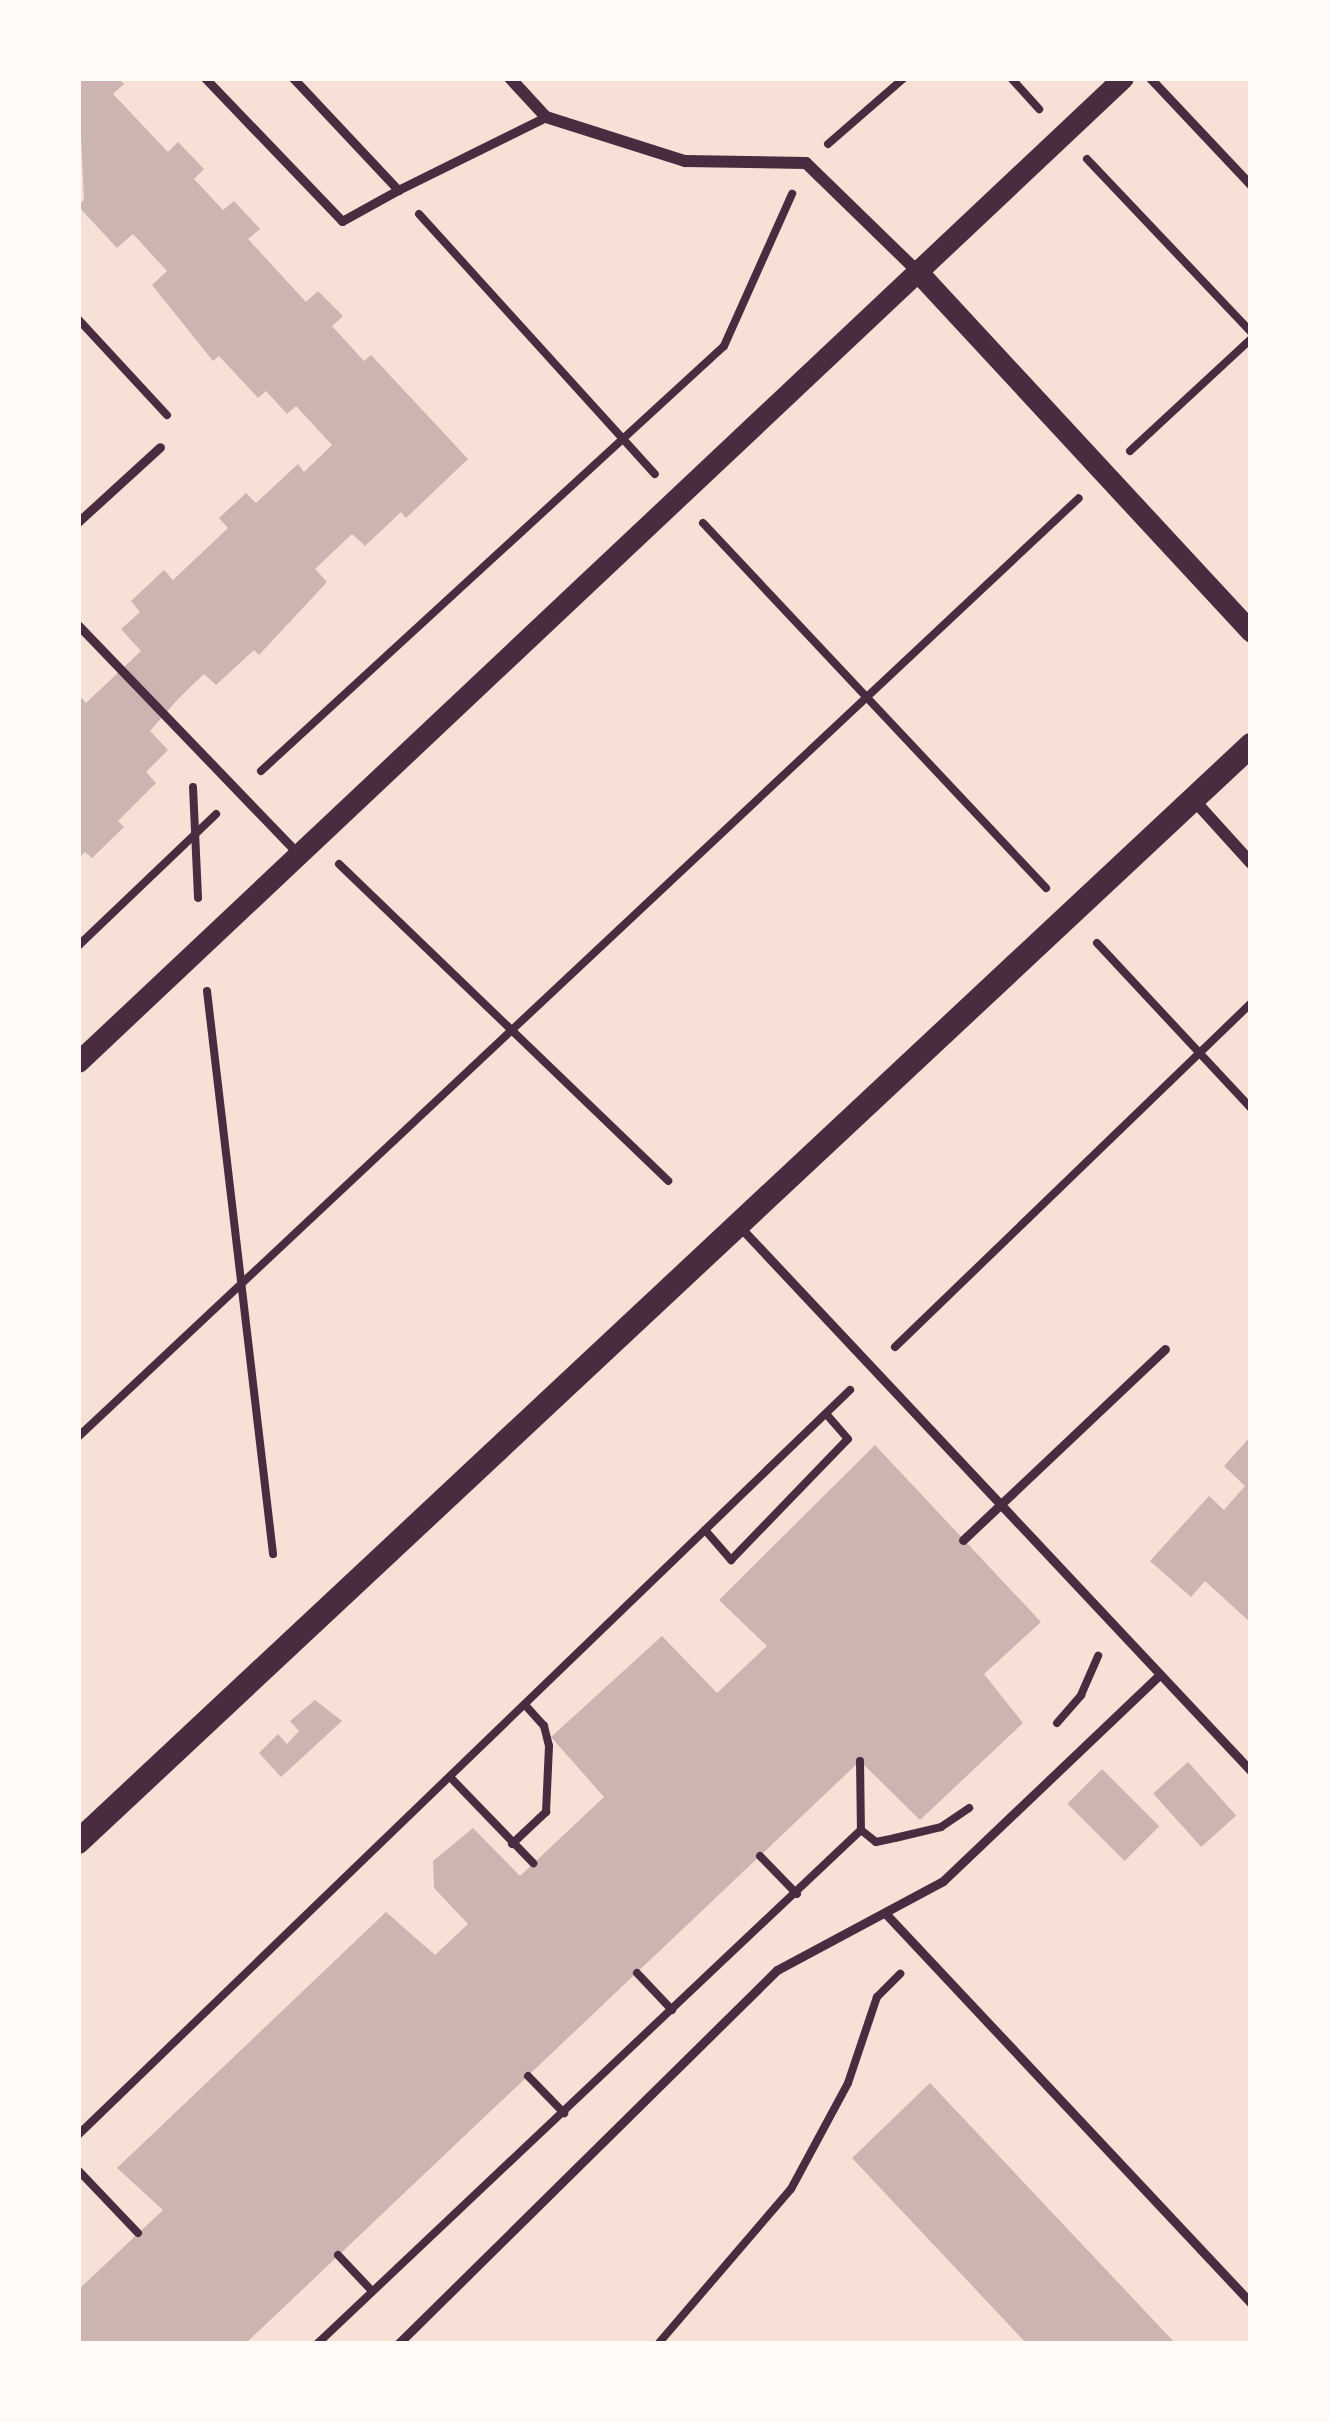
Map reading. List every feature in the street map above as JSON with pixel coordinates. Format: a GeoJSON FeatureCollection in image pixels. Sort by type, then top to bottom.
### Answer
{"type":"FeatureCollection","features":[{"type":"Feature","properties":{"kind":"main road"},"geometry":{"type":"LineString","coordinates":[[78,1842],[1251,745]]}},
{"type":"Feature","properties":{"kind":"street"},"geometry":{"type":"LineString","coordinates":[[510,78],[546,117],[685,160],[806,163],[916,269],[1251,632]]}},
{"type":"Feature","properties":{"kind":"street"},"geometry":{"type":"LineString","coordinates":[[78,1062],[1123,78]]}},
{"type":"Feature","properties":{"kind":"street"},"geometry":{"type":"LineString","coordinates":[[1193,799],[1251,863]]}},
{"type":"Feature","properties":{"kind":"lane"},"geometry":{"type":"LineString","coordinates":[[205,78],[341,221],[546,117]]}},
{"type":"Feature","properties":{"kind":"lane"},"geometry":{"type":"LineString","coordinates":[[293,78],[398,190]]}},
{"type":"Feature","properties":{"kind":"lane"},"geometry":{"type":"LineString","coordinates":[[1150,78],[1251,185]]}},
{"type":"Feature","properties":{"kind":"lane"},"geometry":{"type":"LineString","coordinates":[[78,522],[160,447]]}},
{"type":"Feature","properties":{"kind":"lane"},"geometry":{"type":"LineString","coordinates":[[78,626],[239,791],[306,846]]}},
{"type":"Feature","properties":{"kind":"lane"},"geometry":{"type":"LineString","coordinates":[[736,1223],[1251,1771]]}},
{"type":"Feature","properties":{"kind":"lane"},"geometry":{"type":"LineString","coordinates":[[963,1540],[1165,1349]]}},
{"type":"Feature","properties":{"kind":"lane"},"geometry":{"type":"LineString","coordinates":[[398,2344],[777,1970],[943,1881],[1159,1675]]}},
{"type":"Feature","properties":{"kind":"lane"},"geometry":{"type":"LineString","coordinates":[[885,1912],[1251,2303]]}},
{"type":"Feature","properties":{"kind":"path"},"geometry":{"type":"LineString","coordinates":[[668,1181],[306,846],[257,775],[724,346],[806,163],[904,78]]}},
{"type":"Feature","properties":{"kind":"path"},"geometry":{"type":"LineString","coordinates":[[78,1437],[1251,336],[1011,78]]}},
{"type":"Feature","properties":{"kind":"path"},"geometry":{"type":"LineString","coordinates":[[398,190],[621,440],[1251,1108]]}},
{"type":"Feature","properties":{"kind":"path"},"geometry":{"type":"LineString","coordinates":[[78,320],[178,427],[160,447]]}},
{"type":"Feature","properties":{"kind":"path"},"geometry":{"type":"LineString","coordinates":[[194,744],[193,836],[201,946],[244,1281],[272,1554]]}},
{"type":"Feature","properties":{"kind":"path"},"geometry":{"type":"LineString","coordinates":[[78,946],[239,791]]}},
{"type":"Feature","properties":{"kind":"path"},"geometry":{"type":"LineString","coordinates":[[873,1368],[1251,1003]]}},
{"type":"Feature","properties":{"kind":"path"},"geometry":{"type":"LineString","coordinates":[[78,2135],[856,1384],[872,1401]]}},
{"type":"Feature","properties":{"kind":"path"},"geometry":{"type":"LineString","coordinates":[[705,1530],[730,1560],[848,1439],[826,1414]]}},
{"type":"Feature","properties":{"kind":"path"},"geometry":{"type":"LineString","coordinates":[[1043,1736],[1099,1663],[1095,1636]]}},
{"type":"Feature","properties":{"kind":"path"},"geometry":{"type":"LineString","coordinates":[[512,1844],[546,1812],[548,1746],[544,1726],[525,1705]]}},
{"type":"Feature","properties":{"kind":"path"},"geometry":{"type":"LineString","coordinates":[[316,2344],[861,1830],[860,1761]]}},
{"type":"Feature","properties":{"kind":"path"},"geometry":{"type":"LineString","coordinates":[[450,1778],[532,1863]]}},
{"type":"Feature","properties":{"kind":"path"},"geometry":{"type":"LineString","coordinates":[[861,1830],[876,1842],[900,1837],[940,1827],[977,1803]]}},
{"type":"Feature","properties":{"kind":"path"},"geometry":{"type":"LineString","coordinates":[[760,1856],[797,1894]]}},
{"type":"Feature","properties":{"kind":"path"},"geometry":{"type":"LineString","coordinates":[[658,2344],[791,2189],[848,2083],[878,1996],[904,1970],[930,1960]]}},
{"type":"Feature","properties":{"kind":"path"},"geometry":{"type":"LineString","coordinates":[[637,1972],[672,2010]]}},
{"type":"Feature","properties":{"kind":"path"},"geometry":{"type":"LineString","coordinates":[[528,2075],[564,2113]]}},
{"type":"Feature","properties":{"kind":"path"},"geometry":{"type":"LineString","coordinates":[[78,2170],[138,2234]]}},
{"type":"Feature","properties":{"kind":"path"},"geometry":{"type":"LineString","coordinates":[[338,2255],[372,2291]]}},
{"type":"Feature","properties":{"kind":"building"},"geometry":{"type":"Polygon","coordinates":[[[78,78],[118,78],[124,84],[113,94],[168,152],[178,142],[204,169],[194,179],[223,210],[234,201],[260,229],[248,239],[306,302],[318,291],[343,316],[332,326],[364,361],[371,355],[468,459],[406,518],[401,512],[365,546],[352,534],[315,569],[327,582],[259,655],[254,650],[216,685],[204,674],[179,698],[150,731],[168,750],[146,772],[156,783],[118,821],[124,827],[92,858],[85,852],[78,859],[78,694],[86,703],[141,651],[121,629],[140,612],[131,601],[164,570],[173,580],[228,528],[219,518],[246,493],[256,503],[298,464],[304,472],[332,445],[296,406],[287,414],[266,391],[258,398],[219,356],[213,361],[152,285],[167,271],[133,234],[117,248],[78,206],[84,200],[78,78]]]}},
{"type":"Feature","properties":{"kind":"building"},"geometry":{"type":"Polygon","coordinates":[[[1251,1436],[1251,1623],[1205,1581],[1191,1597],[1150,1561],[1209,1496],[1224,1510],[1245,1486],[1224,1466],[1251,1436]]]}},
{"type":"Feature","properties":{"kind":"building"},"geometry":{"type":"Polygon","coordinates":[[[875,1445],[1041,1622],[984,1674],[1023,1723],[920,1820],[860,1761],[245,2344],[78,2344],[78,2290],[163,2210],[117,2168],[386,1912],[435,1955],[468,1924],[434,1888],[433,1861],[473,1828],[520,1876],[604,1797],[551,1737],[662,1636],[717,1693],[767,1646],[719,1600],[875,1445]]]}},
{"type":"Feature","properties":{"kind":"building"},"geometry":{"type":"Polygon","coordinates":[[[315,1700],[342,1721],[281,1777],[259,1753],[278,1734],[287,1744],[299,1731],[290,1721],[315,1700]]]}},
{"type":"Feature","properties":{"kind":"building"},"geometry":{"type":"Polygon","coordinates":[[[1188,1762],[1236,1816],[1201,1847],[1153,1793],[1188,1762]]]}},
{"type":"Feature","properties":{"kind":"building"},"geometry":{"type":"Polygon","coordinates":[[[1102,1769],[1159,1826],[1125,1861],[1067,1804],[1102,1769]]]}},
{"type":"Feature","properties":{"kind":"building"},"geometry":{"type":"Polygon","coordinates":[[[930,2083],[1176,2344],[1027,2344],[852,2158],[930,2083]]]}}]}
